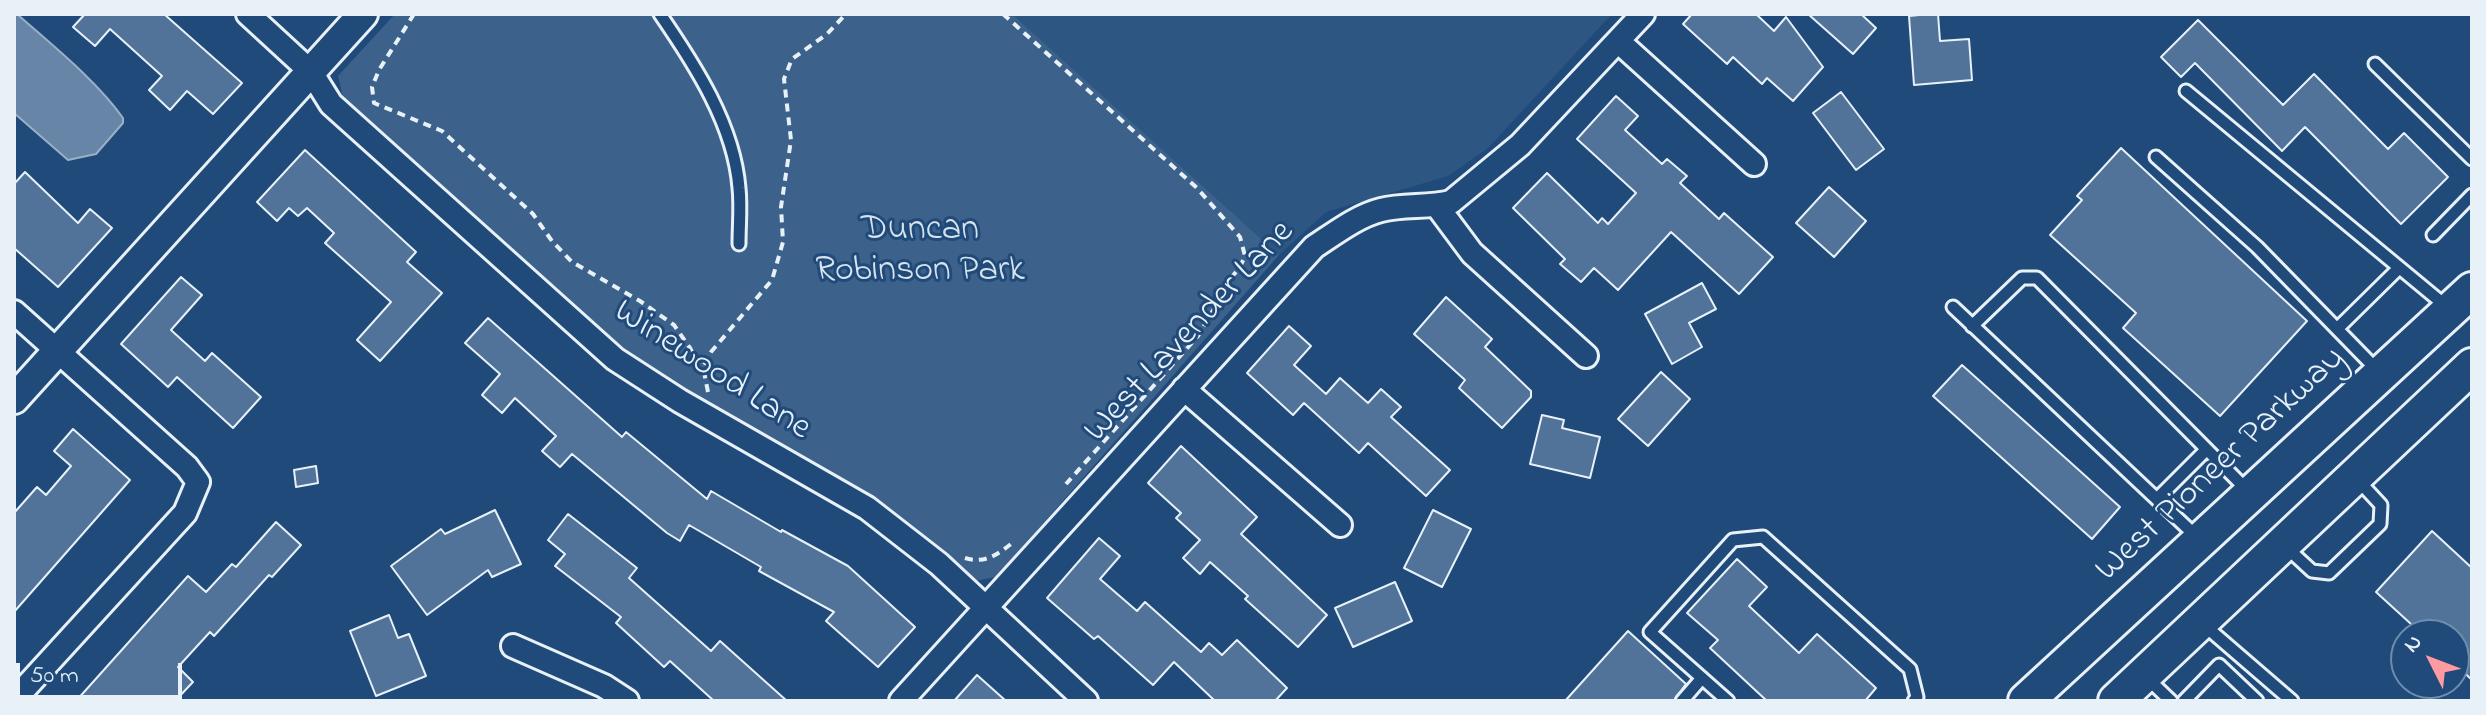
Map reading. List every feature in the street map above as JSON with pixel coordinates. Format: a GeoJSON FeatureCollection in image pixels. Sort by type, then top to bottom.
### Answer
{"type":"FeatureCollection","features":[{"type":"Feature","properties":{"kind":"main road","name":"West Pioneer Parkway"},"geometry":{"type":"LineString","coordinates":[[2026,701],[2461,300]]}},
{"type":"Feature","properties":{"kind":"main road"},"geometry":{"type":"LineString","coordinates":[[2116,701],[2355,476],[2469,374]]}},
{"type":"Feature","properties":{"kind":"street","name":"Winewood Lane"},"geometry":{"type":"LineString","coordinates":[[248,14],[311,72],[331,104],[615,359],[680,401],[867,508],[939,564],[1086,701]]}},
{"type":"Feature","properties":{"kind":"street"},"geometry":{"type":"LineString","coordinates":[[14,399],[363,14]]}},
{"type":"Feature","properties":{"kind":"street","name":"West Lavender Lane"},"geometry":{"type":"LineString","coordinates":[[901,701],[1314,247],[1344,227],[1381,210],[1451,202],[1520,145],[1643,14]]}},
{"type":"Feature","properties":{"kind":"street"},"geometry":{"type":"LineString","coordinates":[[1618,41],[1754,164]]}},
{"type":"Feature","properties":{"kind":"street"},"geometry":{"type":"LineString","coordinates":[[1437,206],[1472,253],[1586,356]]}},
{"type":"Feature","properties":{"kind":"street"},"geometry":{"type":"LineString","coordinates":[[14,312],[187,467],[198,482],[185,513],[14,700]]}},
{"type":"Feature","properties":{"kind":"street"},"geometry":{"type":"LineString","coordinates":[[1184,389],[1340,525]]}},
{"type":"Feature","properties":{"kind":"street"},"geometry":{"type":"LineString","coordinates":[[513,646],[604,686],[627,701]]}},
{"type":"Feature","properties":{"kind":"lane"},"geometry":{"type":"LineString","coordinates":[[660,14],[689,56],[731,147],[739,188],[739,244]]}},
{"type":"Feature","properties":{"kind":"lane"},"geometry":{"type":"LineString","coordinates":[[2375,64],[2472,159]]}},
{"type":"Feature","properties":{"kind":"lane"},"geometry":{"type":"LineString","coordinates":[[2186,91],[2399,268],[2461,300]]}},
{"type":"Feature","properties":{"kind":"lane"},"geometry":{"type":"LineString","coordinates":[[2156,157],[2257,247],[2382,374]]}},
{"type":"Feature","properties":{"kind":"lane"},"geometry":{"type":"LineString","coordinates":[[2433,235],[2472,195]]}},
{"type":"Feature","properties":{"kind":"lane"},"geometry":{"type":"LineString","coordinates":[[2337,329],[2399,268]]}},
{"type":"Feature","properties":{"kind":"lane"},"geometry":{"type":"LineString","coordinates":[[1972,326],[2022,278],[2037,278],[2251,494]]}},
{"type":"Feature","properties":{"kind":"lane"},"geometry":{"type":"LineString","coordinates":[[1953,307],[2201,541]]}},
{"type":"Feature","properties":{"kind":"lane"},"geometry":{"type":"LineString","coordinates":[[2157,499],[2206,450]]}},
{"type":"Feature","properties":{"kind":"lane"},"geometry":{"type":"LineString","coordinates":[[2283,543],[2312,571],[2329,573],[2380,524],[2381,505],[2355,476]]}},
{"type":"Feature","properties":{"kind":"lane"},"geometry":{"type":"LineString","coordinates":[[1728,701],[1650,632],[1733,540],[1763,537],[1910,669],[1918,700]]}},
{"type":"Feature","properties":{"kind":"lane"},"geometry":{"type":"LineString","coordinates":[[2200,622],[2292,701]]}},
{"type":"Feature","properties":{"kind":"lane"},"geometry":{"type":"LineString","coordinates":[[2184,701],[2219,665],[2257,701]]}},
{"type":"Feature","properties":{"kind":"lane"},"geometry":{"type":"LineString","coordinates":[[2144,675],[2171,701]]}},
{"type":"Feature","properties":{"kind":"lane"},"geometry":{"type":"LineString","coordinates":[[1682,701],[1702,678]]}},
{"type":"Feature","properties":{"kind":"path"},"geometry":{"type":"LineString","coordinates":[[414,14],[379,70],[372,87],[374,103],[442,131],[533,214],[572,262],[631,295],[674,325],[704,376]]}},
{"type":"Feature","properties":{"kind":"path"},"geometry":{"type":"LineString","coordinates":[[717,403],[708,391],[703,367],[711,352],[772,280],[783,242],[781,207],[791,140],[784,79],[792,59],[827,34],[846,14]]}},
{"type":"Feature","properties":{"kind":"path"},"geometry":{"type":"LineString","coordinates":[[1003,14],[1197,188],[1240,237],[1245,256],[1218,294],[1215,307],[1198,336],[1058,494]]}},
{"type":"Feature","properties":{"kind":"path"},"geometry":{"type":"LineString","coordinates":[[963,557],[973,560],[993,558],[1019,536]]}},
{"type":"Feature","properties":{"kind":"shaded area"},"geometry":{"type":"Polygon","coordinates":[[[14,14],[73,64],[123,118],[123,123],[96,154],[68,160],[14,113],[14,14]]]}},
{"type":"Feature","properties":{"kind":"shaded area"},"geometry":{"type":"Polygon","coordinates":[[[1012,14],[1612,14],[1488,148],[1448,176],[1326,212],[1279,255],[1012,14]]]}},
{"type":"Feature","properties":{"kind":"green space","name":"Duncan Robinson Park"},"geometry":{"type":"Polygon","coordinates":[[[395,14],[1012,14],[1279,255],[996,577],[975,581],[837,481],[638,361],[343,97],[338,76],[395,14]]]}},
{"type":"Feature","properties":{"kind":"building"},"geometry":{"type":"Polygon","coordinates":[[[85,14],[164,14],[242,83],[213,114],[187,91],[170,110],[149,90],[162,76],[110,29],[95,46],[73,27],[85,14]]]}},
{"type":"Feature","properties":{"kind":"building"},"geometry":{"type":"Polygon","coordinates":[[[1692,14],[1756,14],[1774,31],[1786,17],[1823,67],[1793,101],[1767,78],[1762,84],[1733,57],[1727,64],[1683,24],[1692,14]]]}},
{"type":"Feature","properties":{"kind":"building"},"geometry":{"type":"Polygon","coordinates":[[[1808,14],[1861,14],[1876,28],[1853,54],[1808,14]]]}},
{"type":"Feature","properties":{"kind":"building"},"geometry":{"type":"Polygon","coordinates":[[[1938,14],[1940,41],[1969,39],[1972,80],[1914,85],[1909,16],[1938,14]]]}},
{"type":"Feature","properties":{"kind":"building"},"geometry":{"type":"Polygon","coordinates":[[[2198,20],[2283,105],[2314,74],[2388,149],[2404,133],[2448,177],[2401,224],[2305,127],[2282,151],[2195,63],[2181,77],[2161,57],[2198,20]]]}},
{"type":"Feature","properties":{"kind":"building"},"geometry":{"type":"Polygon","coordinates":[[[1841,92],[1884,149],[1856,170],[1813,113],[1841,92]]]}},
{"type":"Feature","properties":{"kind":"building"},"geometry":{"type":"Polygon","coordinates":[[[1616,96],[1638,116],[1625,130],[1662,164],[1667,159],[1687,176],[1680,183],[1719,219],[1724,213],[1773,257],[1739,294],[1671,232],[1618,290],[1594,268],[1581,282],[1560,264],[1565,259],[1513,208],[1547,173],[1598,223],[1602,218],[1608,224],[1636,193],[1577,139],[1616,96]]]}},
{"type":"Feature","properties":{"kind":"building"},"geometry":{"type":"Polygon","coordinates":[[[2121,148],[2307,321],[2220,416],[2123,328],[2136,313],[2050,235],[2082,200],[2077,196],[2121,148]]]}},
{"type":"Feature","properties":{"kind":"building"},"geometry":{"type":"Polygon","coordinates":[[[305,150],[416,252],[407,262],[442,293],[380,361],[357,340],[391,302],[325,243],[334,233],[307,208],[298,216],[289,208],[277,221],[257,202],[305,150]]]}},
{"type":"Feature","properties":{"kind":"building"},"geometry":{"type":"Polygon","coordinates":[[[25,172],[78,223],[90,209],[112,228],[58,287],[14,248],[14,184],[25,172]]]}},
{"type":"Feature","properties":{"kind":"building"},"geometry":{"type":"Polygon","coordinates":[[[1829,187],[1866,221],[1834,257],[1796,223],[1829,187]]]}},
{"type":"Feature","properties":{"kind":"building"},"geometry":{"type":"Polygon","coordinates":[[[181,277],[202,295],[171,330],[205,361],[212,353],[261,397],[233,428],[177,377],[168,387],[121,344],[181,277]]]}},
{"type":"Feature","properties":{"kind":"building"},"geometry":{"type":"Polygon","coordinates":[[[1702,283],[1716,309],[1689,323],[1702,347],[1672,364],[1645,314],[1702,283]]]}},
{"type":"Feature","properties":{"kind":"building"},"geometry":{"type":"Polygon","coordinates":[[[1446,297],[1492,339],[1485,347],[1531,391],[1531,397],[1502,428],[1459,388],[1465,380],[1414,334],[1446,297]]]}},
{"type":"Feature","properties":{"kind":"building"},"geometry":{"type":"Polygon","coordinates":[[[488,318],[622,437],[626,432],[707,499],[711,491],[848,566],[915,627],[878,667],[826,621],[834,612],[759,571],[761,567],[689,525],[680,541],[572,454],[560,467],[542,451],[556,436],[515,398],[502,413],[482,395],[500,374],[465,343],[488,318]]]}},
{"type":"Feature","properties":{"kind":"building"},"geometry":{"type":"Polygon","coordinates":[[[1289,326],[1311,346],[1294,365],[1326,394],[1340,378],[1368,403],[1381,389],[1401,407],[1391,417],[1450,470],[1426,496],[1368,443],[1359,453],[1304,403],[1293,415],[1247,373],[1289,326]]]}},
{"type":"Feature","properties":{"kind":"building"},"geometry":{"type":"Polygon","coordinates":[[[1962,365],[2120,507],[2092,539],[1933,396],[1962,365]]]}},
{"type":"Feature","properties":{"kind":"building"},"geometry":{"type":"Polygon","coordinates":[[[1661,372],[1690,399],[1648,446],[1618,419],[1661,372]]]}},
{"type":"Feature","properties":{"kind":"building"},"geometry":{"type":"Polygon","coordinates":[[[1542,415],[1564,420],[1562,428],[1600,437],[1590,478],[1530,464],[1542,415]]]}},
{"type":"Feature","properties":{"kind":"building"},"geometry":{"type":"Polygon","coordinates":[[[73,429],[130,480],[14,612],[14,513],[37,487],[46,495],[71,466],[54,451],[73,429]]]}},
{"type":"Feature","properties":{"kind":"building"},"geometry":{"type":"Polygon","coordinates":[[[1181,446],[1257,517],[1241,534],[1327,615],[1298,647],[1210,562],[1200,574],[1183,558],[1200,540],[1176,518],[1181,513],[1148,483],[1181,446]]]}},
{"type":"Feature","properties":{"kind":"building"},"geometry":{"type":"Polygon","coordinates":[[[316,466],[318,483],[296,487],[294,470],[316,466]]]}},
{"type":"Feature","properties":{"kind":"building"},"geometry":{"type":"Polygon","coordinates":[[[495,510],[521,564],[492,577],[488,570],[427,615],[391,566],[441,529],[445,534],[495,510]]]}},
{"type":"Feature","properties":{"kind":"building"},"geometry":{"type":"Polygon","coordinates":[[[1433,510],[1471,529],[1442,587],[1404,568],[1433,510]]]}},
{"type":"Feature","properties":{"kind":"building"},"geometry":{"type":"Polygon","coordinates":[[[568,514],[637,568],[629,578],[711,651],[720,641],[787,701],[714,701],[670,661],[664,667],[616,623],[621,617],[555,566],[565,554],[548,540],[568,514]]]}},
{"type":"Feature","properties":{"kind":"building"},"geometry":{"type":"Polygon","coordinates":[[[276,522],[301,545],[214,636],[210,632],[178,667],[193,682],[175,701],[76,701],[188,576],[206,592],[232,564],[236,567],[276,522]]]}},
{"type":"Feature","properties":{"kind":"building"},"geometry":{"type":"Polygon","coordinates":[[[2432,531],[2472,568],[2472,680],[2470,619],[2406,619],[2376,592],[2432,531]]]}},
{"type":"Feature","properties":{"kind":"building"},"geometry":{"type":"Polygon","coordinates":[[[1099,538],[1120,556],[1100,579],[1137,611],[1145,602],[1201,652],[1209,643],[1222,655],[1237,640],[1287,688],[1275,701],[1215,701],[1174,662],[1153,685],[1098,636],[1094,639],[1047,598],[1099,538]]]}},
{"type":"Feature","properties":{"kind":"building"},"geometry":{"type":"Polygon","coordinates":[[[1737,559],[1767,587],[1749,606],[1799,653],[1817,634],[1876,688],[1865,701],[1767,701],[1710,648],[1718,640],[1687,613],[1737,559]]]}},
{"type":"Feature","properties":{"kind":"building"},"geometry":{"type":"Polygon","coordinates":[[[1395,582],[1412,621],[1353,647],[1335,608],[1395,582]]]}},
{"type":"Feature","properties":{"kind":"building"},"geometry":{"type":"Polygon","coordinates":[[[389,615],[398,638],[409,634],[426,676],[376,696],[350,631],[389,615]]]}},
{"type":"Feature","properties":{"kind":"building"},"geometry":{"type":"Polygon","coordinates":[[[1628,631],[1686,684],[1674,701],[1565,701],[1628,631]]]}},
{"type":"Feature","properties":{"kind":"building"},"geometry":{"type":"Polygon","coordinates":[[[977,675],[1006,701],[954,701],[977,675]]]}}]}
